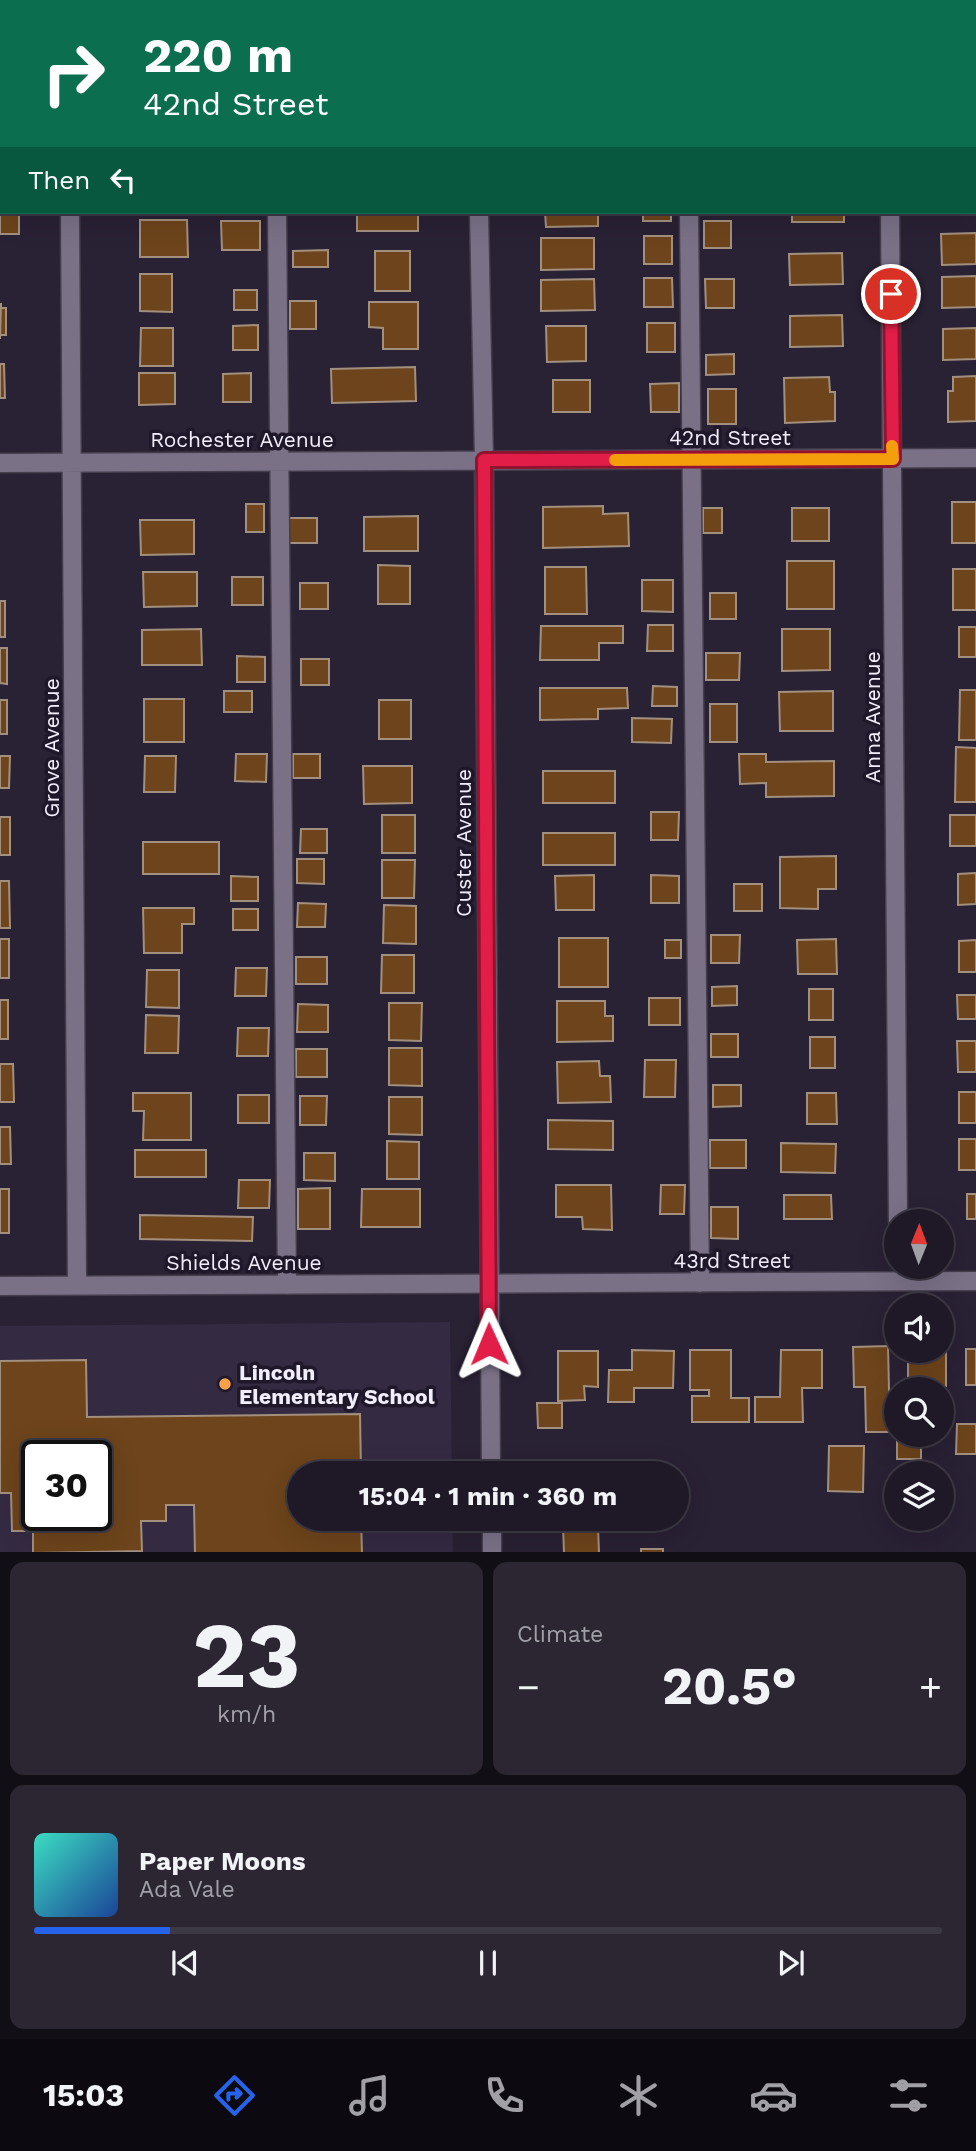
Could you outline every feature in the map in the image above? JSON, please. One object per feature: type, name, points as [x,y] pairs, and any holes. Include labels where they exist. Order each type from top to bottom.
[{"type":"street","name":"Grove Avenue","points":[[70,214],[77,1284]]},
{"type":"street","points":[[277,214],[287,1284]]},
{"type":"street","name":"Custer Avenue","points":[[479,214],[484,460],[491,1461]]},
{"type":"street","points":[[688,214],[700,1283]]},
{"type":"street","name":"Anna Avenue","points":[[890,214],[898,1209]]},
{"type":"street","name":"42nd Street","points":[[484,460],[976,458]]},
{"type":"street","name":"Rochester Avenue","points":[[0,463],[484,460]]},
{"type":"street","name":"43rd Street","points":[[489,1284],[700,1283],[884,1275]]},
{"type":"street","name":"43rd Street","points":[[954,1279],[976,1281]]},
{"type":"street","name":"Shields Avenue","points":[[0,1286],[489,1284]]},
{"type":"street","points":[[492,1531],[492,1552]]},
{"type":"shaded area","name":"Lincoln Elementary School","points":[[450,1322],[452,1461],[287,1461],[287,1531],[452,1531],[453,1552],[0,1552],[0,1326]]},
{"type":"building","points":[[0,214],[19,214],[19,234],[0,234]]},
{"type":"building","points":[[357,214],[418,214],[418,231],[357,231]]},
{"type":"building","points":[[545,214],[598,214],[598,226],[546,227]]},
{"type":"building","points":[[643,214],[671,214],[671,221],[643,221]]},
{"type":"building","points":[[792,214],[844,214],[844,222],[792,222]]},
{"type":"building","points":[[140,220],[187,220],[188,257],[140,257]]},
{"type":"building","points":[[221,221],[260,221],[260,250],[222,250]]},
{"type":"building","points":[[704,221],[731,221],[731,248],[704,248]]},
{"type":"building","points":[[976,233],[976,264],[942,265],[941,234]]},
{"type":"building","points":[[644,236],[672,236],[672,264],[644,264]]},
{"type":"building","points":[[541,238],[594,238],[594,269],[541,270]]},
{"type":"building","points":[[328,250],[328,267],[293,267],[293,251]]},
{"type":"building","points":[[375,251],[410,251],[410,291],[375,291]]},
{"type":"building","points":[[842,253],[843,284],[790,285],[789,254]]},
{"type":"building","points":[[140,274],[172,274],[172,312],[140,311]]},
{"type":"building","points":[[976,276],[976,307],[942,308],[942,277]]},
{"type":"building","points":[[644,278],[672,278],[673,307],[644,307]]},
{"type":"building","points":[[594,279],[595,310],[541,311],[541,280]]},
{"type":"building","points":[[705,279],[734,279],[734,308],[706,308]]},
{"type":"building","points":[[234,290],[257,290],[257,310],[234,310]]},
{"type":"building","points":[[290,301],[316,301],[316,329],[290,329]]},
{"type":"building","points":[[369,302],[418,302],[418,349],[383,349],[383,328],[369,327]]},
{"type":"building","points":[[1,303],[1,308],[6,308],[6,335],[0,335]]},
{"type":"building","points":[[842,315],[843,346],[790,347],[790,316]]},
{"type":"building","points":[[647,323],[675,323],[675,352],[647,352]]},
{"type":"building","points":[[258,325],[258,350],[233,350],[233,326]]},
{"type":"building","points":[[546,326],[586,326],[586,361],[547,362]]},
{"type":"building","points":[[141,328],[173,328],[173,366],[140,366]]},
{"type":"building","points":[[976,328],[976,359],[943,360],[943,329]]},
{"type":"building","points":[[734,354],[734,374],[706,375],[706,355]]},
{"type":"building","points":[[0,364],[4,364],[5,398],[0,398]]},
{"type":"building","points":[[415,367],[416,401],[332,403],[331,369]]},
{"type":"building","points":[[139,373],[175,373],[175,404],[139,405]]},
{"type":"building","points":[[251,373],[251,402],[223,402],[223,374]]},
{"type":"building","points":[[976,376],[976,421],[948,422],[948,391],[953,391],[953,377]]},
{"type":"building","points":[[829,377],[830,392],[835,392],[835,421],[785,423],[784,378]]},
{"type":"building","points":[[553,380],[590,380],[590,412],[553,412]]},
{"type":"building","points":[[679,383],[679,412],[651,412],[650,384]]},
{"type":"building","points":[[708,389],[736,389],[736,424],[708,424]]},
{"type":"building","points":[[952,502],[976,502],[976,543],[952,543]]},
{"type":"building","points":[[246,504],[264,504],[264,532],[246,532]]},
{"type":"building","points":[[603,506],[603,514],[628,513],[629,546],[543,548],[543,507]]},
{"type":"building","points":[[703,508],[722,508],[722,533],[703,533]]},
{"type":"building","points":[[792,508],[829,508],[829,541],[792,541]]},
{"type":"building","points":[[418,516],[418,551],[364,551],[364,517]]},
{"type":"building","points":[[289,518],[317,518],[317,543],[289,543]]},
{"type":"building","points":[[140,520],[194,520],[194,554],[141,555]]},
{"type":"building","points":[[787,561],[834,561],[834,609],[787,609]]},
{"type":"building","points":[[378,565],[410,566],[410,604],[378,604]]},
{"type":"building","points":[[545,567],[586,567],[587,614],[545,614]]},
{"type":"building","points":[[953,569],[976,569],[976,610],[953,610]]},
{"type":"building","points":[[143,572],[197,572],[197,606],[144,607]]},
{"type":"building","points":[[232,577],[263,577],[263,605],[232,605]]},
{"type":"building","points":[[642,580],[673,580],[673,612],[642,611]]},
{"type":"building","points":[[300,583],[328,583],[328,609],[300,609]]},
{"type":"building","points":[[710,593],[736,593],[736,619],[710,619]]},
{"type":"building","points":[[0,601],[5,601],[5,637],[0,637]]},
{"type":"building","points":[[648,625],[673,625],[673,651],[647,651]]},
{"type":"building","points":[[541,626],[623,626],[623,643],[599,643],[599,660],[540,660]]},
{"type":"building","points":[[959,627],[976,627],[976,657],[959,657]]},
{"type":"building","points":[[201,629],[202,665],[142,665],[142,630]]},
{"type":"building","points":[[782,629],[830,629],[830,670],[782,671]]},
{"type":"building","points":[[0,648],[7,648],[7,684],[0,683]]},
{"type":"building","points":[[706,653],[740,653],[739,680],[706,680]]},
{"type":"building","points":[[237,656],[265,657],[265,682],[237,682]]},
{"type":"building","points":[[301,659],[329,659],[329,685],[301,685]]},
{"type":"building","points":[[653,686],[677,687],[677,706],[652,706]]},
{"type":"building","points":[[540,688],[627,688],[628,708],[598,709],[598,719],[540,720]]},
{"type":"building","points":[[960,690],[976,690],[976,740],[959,740]]},
{"type":"building","points":[[224,691],[252,691],[252,712],[224,712]]},
{"type":"building","points":[[833,691],[833,731],[780,731],[779,692]]},
{"type":"building","points":[[144,699],[184,699],[184,742],[144,742]]},
{"type":"building","points":[[0,700],[7,700],[7,734],[0,734]]},
{"type":"building","points":[[379,700],[411,700],[411,739],[379,739]]},
{"type":"building","points":[[710,704],[737,704],[737,742],[710,742]]},
{"type":"building","points":[[632,718],[672,719],[671,743],[632,742]]},
{"type":"building","points":[[956,747],[976,748],[976,802],[955,802]]},
{"type":"building","points":[[236,754],[267,754],[266,782],[235,781]]},
{"type":"building","points":[[293,754],[320,754],[320,778],[293,778]]},
{"type":"building","points":[[739,754],[766,754],[766,762],[834,761],[834,796],[766,797],[766,783],[740,784]]},
{"type":"building","points":[[0,756],[10,756],[9,788],[0,788]]},
{"type":"building","points":[[145,756],[176,756],[175,792],[144,792]]},
{"type":"building","points":[[363,766],[412,766],[412,803],[364,804]]},
{"type":"building","points":[[543,771],[615,771],[615,803],[543,803]]},
{"type":"building","points":[[651,812],[679,812],[678,840],[651,840]]},
{"type":"building","points":[[382,815],[415,815],[415,853],[382,853]]},
{"type":"building","points":[[950,815],[976,815],[976,846],[950,846]]},
{"type":"building","points":[[0,817],[10,817],[10,855],[0,855]]},
{"type":"building","points":[[301,829],[327,829],[327,853],[300,853]]},
{"type":"building","points":[[543,833],[615,833],[615,865],[543,865]]},
{"type":"building","points":[[143,842],[219,842],[219,874],[143,874]]},
{"type":"building","points":[[836,856],[836,889],[818,889],[818,909],[780,908],[780,857]]},
{"type":"building","points":[[297,859],[324,859],[324,884],[297,883]]},
{"type":"building","points":[[382,860],[415,860],[414,898],[382,898]]},
{"type":"building","points":[[976,873],[976,904],[958,905],[958,874]]},
{"type":"building","points":[[594,875],[594,910],[556,910],[555,876]]},
{"type":"building","points":[[651,875],[679,876],[679,903],[651,903]]},
{"type":"building","points":[[231,876],[258,877],[258,901],[231,901]]},
{"type":"building","points":[[0,881],[9,881],[10,928],[0,928]]},
{"type":"building","points":[[734,884],[762,884],[762,911],[734,911]]},
{"type":"building","points":[[298,903],[326,904],[325,927],[297,927]]},
{"type":"building","points":[[384,905],[416,906],[416,944],[383,943]]},
{"type":"building","points":[[143,908],[194,908],[194,924],[182,924],[182,953],[144,953]]},
{"type":"building","points":[[233,909],[258,909],[258,930],[233,930]]},
{"type":"building","points":[[711,935],[740,935],[739,963],[711,963]]},
{"type":"building","points":[[559,938],[608,938],[608,987],[559,987]]},
{"type":"building","points":[[0,939],[9,939],[9,978],[0,978]]},
{"type":"building","points":[[836,939],[837,974],[798,974],[797,940]]},
{"type":"building","points":[[665,940],[681,940],[681,958],[665,958]]},
{"type":"building","points":[[976,940],[976,972],[959,972],[959,941]]},
{"type":"building","points":[[382,955],[414,955],[414,993],[381,993]]},
{"type":"building","points":[[296,957],[327,957],[327,984],[296,984]]},
{"type":"building","points":[[236,968],[267,968],[266,996],[235,996]]},
{"type":"building","points":[[147,970],[179,970],[179,1008],[146,1007]]},
{"type":"building","points":[[737,986],[737,1005],[712,1006],[712,987]]},
{"type":"building","points":[[809,989],[833,989],[833,1020],[809,1020]]},
{"type":"building","points":[[957,995],[976,995],[976,1019],[958,1019]]},
{"type":"building","points":[[649,998],[680,998],[680,1025],[649,1025]]},
{"type":"building","points":[[0,1000],[8,1000],[8,1039],[0,1039]]},
{"type":"building","points":[[557,1001],[605,1001],[605,1016],[613,1016],[613,1041],[557,1042]]},
{"type":"building","points":[[389,1003],[422,1003],[421,1041],[389,1040]]},
{"type":"building","points":[[298,1004],[328,1005],[328,1032],[297,1032]]},
{"type":"building","points":[[146,1015],[179,1016],[178,1053],[145,1053]]},
{"type":"building","points":[[238,1028],[269,1028],[268,1056],[237,1056]]},
{"type":"building","points":[[711,1034],[738,1034],[738,1057],[711,1057]]},
{"type":"building","points":[[810,1037],[835,1037],[835,1068],[810,1068]]},
{"type":"building","points":[[957,1041],[976,1041],[976,1072],[958,1072]]},
{"type":"building","points":[[389,1048],[422,1048],[422,1086],[389,1085]]},
{"type":"building","points":[[296,1049],[327,1049],[327,1077],[296,1077]]},
{"type":"building","points":[[645,1060],[676,1060],[675,1097],[644,1097]]},
{"type":"building","points":[[599,1061],[600,1076],[610,1076],[611,1102],[558,1103],[557,1062]]},
{"type":"building","points":[[0,1064],[13,1064],[14,1102],[0,1102]]},
{"type":"building","points":[[713,1085],[741,1085],[741,1106],[713,1107]]},
{"type":"building","points":[[959,1092],[976,1092],[976,1123],[959,1123]]},
{"type":"building","points":[[133,1093],[191,1093],[191,1140],[143,1140],[144,1111],[133,1111]]},
{"type":"building","points":[[807,1093],[836,1093],[837,1124],[807,1124]]},
{"type":"building","points":[[238,1095],[269,1095],[269,1123],[238,1123]]},
{"type":"building","points":[[300,1096],[327,1096],[326,1125],[300,1125]]},
{"type":"building","points":[[389,1097],[422,1097],[422,1135],[389,1134]]},
{"type":"building","points":[[548,1120],[613,1121],[613,1150],[548,1149]]},
{"type":"building","points":[[0,1127],[10,1127],[11,1164],[0,1164]]},
{"type":"building","points":[[959,1139],[976,1139],[976,1170],[959,1170]]},
{"type":"building","points":[[710,1140],[746,1140],[746,1168],[710,1168]]},
{"type":"building","points":[[387,1141],[419,1142],[419,1179],[387,1179]]},
{"type":"building","points":[[781,1143],[836,1144],[835,1173],[781,1172]]},
{"type":"building","points":[[135,1150],[206,1150],[206,1177],[135,1177]]},
{"type":"building","points":[[304,1153],[335,1153],[335,1181],[304,1180]]},
{"type":"building","points":[[239,1180],[270,1180],[269,1208],[238,1208]]},
{"type":"building","points":[[556,1185],[611,1185],[612,1230],[583,1229],[582,1217],[556,1217]]},
{"type":"building","points":[[661,1185],[685,1185],[684,1214],[660,1214]]},
{"type":"building","points":[[330,1188],[330,1229],[298,1229],[298,1189]]},
{"type":"building","points":[[0,1189],[9,1189],[9,1233],[0,1233]]},
{"type":"building","points":[[362,1189],[420,1189],[420,1227],[361,1227]]},
{"type":"building","points":[[967,1194],[976,1194],[976,1219],[967,1219]]},
{"type":"building","points":[[784,1195],[831,1195],[832,1219],[784,1219]]},
{"type":"building","points":[[711,1207],[738,1207],[738,1239],[711,1238]]},
{"type":"building","points":[[140,1215],[253,1217],[252,1241],[140,1239]]},
{"type":"building","points":[[884,1346],[884,1363],[888,1363],[889,1377],[884,1377],[884,1432],[866,1432],[865,1387],[854,1387],[853,1347]]},
{"type":"building","points":[[966,1349],[976,1349],[976,1385],[966,1385]]},
{"type":"building","points":[[632,1350],[674,1351],[673,1388],[634,1388],[634,1402],[608,1402],[609,1370],[632,1370]]},
{"type":"building","points":[[690,1350],[731,1350],[731,1398],[749,1398],[749,1422],[692,1422],[692,1396],[709,1396],[709,1390],[690,1390]]},
{"type":"building","points":[[781,1350],[822,1350],[822,1388],[802,1388],[803,1422],[755,1422],[755,1397],[780,1397]]},
{"type":"building","points":[[558,1351],[598,1351],[598,1387],[584,1386],[585,1400],[558,1401]]},
{"type":"building","points":[[86,1360],[87,1417],[360,1414],[361,1461],[287,1461],[287,1531],[361,1531],[362,1552],[195,1552],[194,1505],[166,1505],[166,1521],[141,1521],[142,1551],[33,1552],[33,1531],[112,1531],[112,1440],[21,1440],[21,1531],[12,1531],[11,1493],[0,1493],[0,1361]]},
{"type":"building","points":[[908,1363],[946,1363],[946,1377],[908,1377]]},
{"type":"building","points":[[537,1403],[562,1403],[562,1428],[538,1428]]},
{"type":"building","points":[[957,1424],[976,1424],[976,1454],[956,1454]]},
{"type":"building","points":[[829,1446],[864,1446],[863,1492],[828,1491]]},
{"type":"building","points":[[897,1447],[921,1447],[921,1459],[897,1459]]},
{"type":"building","points":[[563,1531],[598,1531],[599,1552],[564,1552]]},
{"type":"building","points":[[641,1549],[663,1549],[663,1552],[641,1552]]},
{"type":"slow traffic","points":[[615,460],[893,459],[892,446]]},
{"type":"place","name":"Lincoln Elementary School","points":[[225,1384]]},
{"type":"route","points":[[489,1344],[484,460],[893,459],[891,294]]}]
